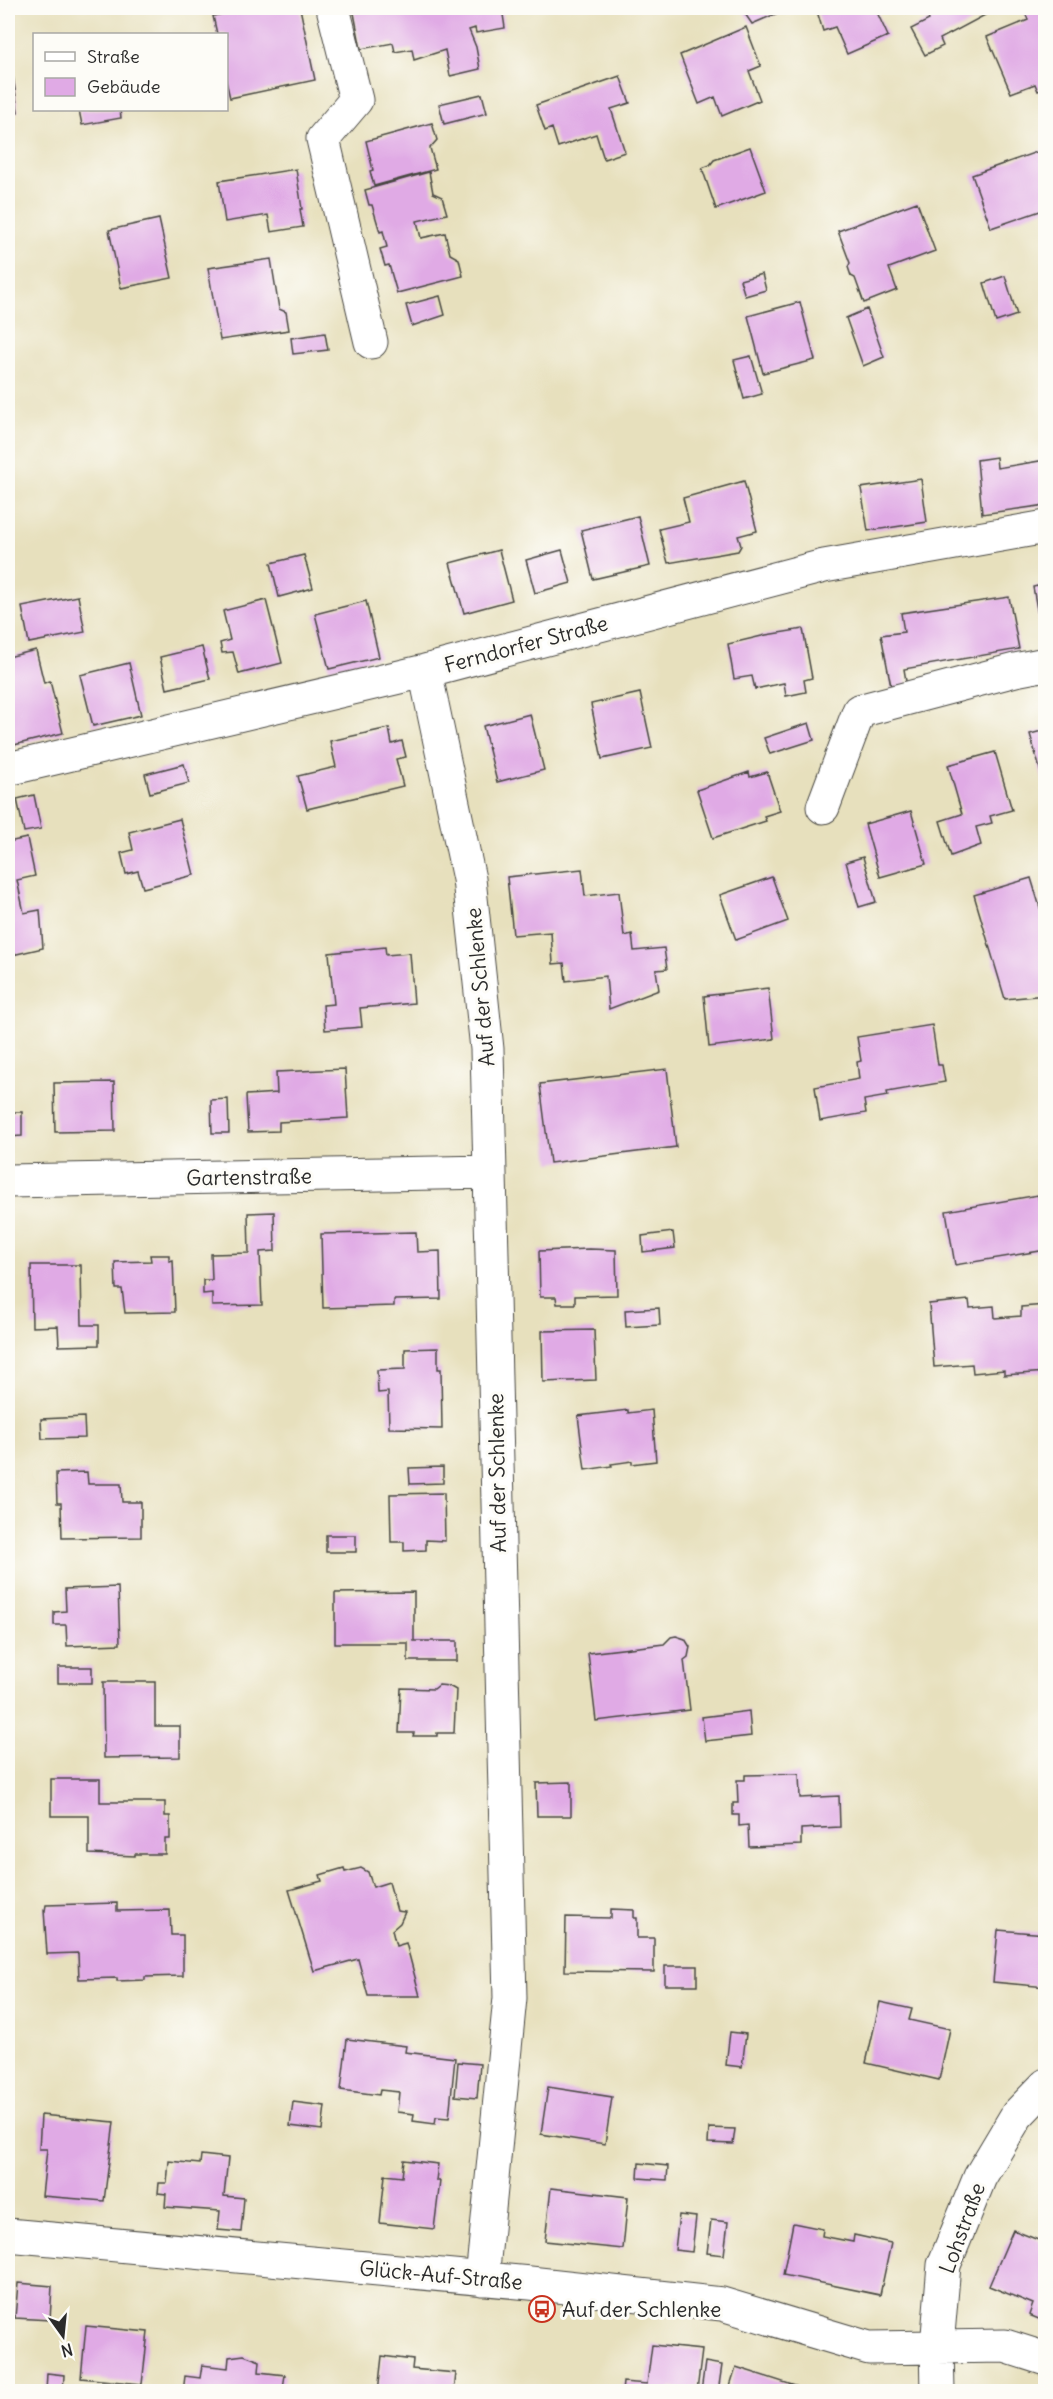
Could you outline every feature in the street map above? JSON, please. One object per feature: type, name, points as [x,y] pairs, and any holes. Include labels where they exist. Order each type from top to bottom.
[{"type":"street","points":[[333,8],[356,100],[323,139],[371,342]]},
{"type":"street","name":"Ferndorfer Straße","points":[[8,769],[425,670],[824,566],[1046,527]]},
{"type":"street","points":[[823,807],[859,711],[1046,664]]},
{"type":"street","name":"Auf der Schlenke","points":[[425,670],[469,879],[487,1049],[510,1998],[482,2279]]},
{"type":"street","name":"Gartenstraße","points":[[8,1181],[490,1172]]},
{"type":"street","name":"Lohstraße","points":[[938,2391],[937,2346],[944,2265],[980,2177],[1017,2115],[1046,2085]]},
{"type":"street","name":"Glück-Auf-Straße","points":[[8,2235],[722,2304],[869,2348],[1005,2346],[1046,2359]]},
{"type":"building","points":[[253,8],[300,8],[315,80],[230,98],[228,33],[217,33],[213,16]]},
{"type":"building","points":[[353,8],[502,8],[505,28],[476,33],[475,28],[469,30],[476,47],[480,69],[450,76],[445,50],[414,60],[412,49],[395,52],[393,43],[361,49]]},
{"type":"building","points":[[741,8],[778,8],[780,12],[752,24]]},
{"type":"building","points":[[816,8],[875,8],[888,36],[847,54],[835,27],[823,31]]},
{"type":"building","points":[[923,8],[983,8],[987,14],[940,39],[943,46],[925,55],[911,29],[929,20]]},
{"type":"building","points":[[1023,8],[1046,8],[1046,88],[1038,91],[1035,84],[1011,93],[987,37],[1028,20]]},
{"type":"building","points":[[746,27],[761,66],[749,71],[760,100],[722,116],[715,97],[699,104],[680,55]]},
{"type":"building","points":[[8,53],[10,53],[18,112],[8,114]]},
{"type":"building","points":[[620,76],[630,103],[611,109],[625,152],[604,159],[596,134],[558,147],[552,128],[545,131],[536,105]]},
{"type":"building","points":[[482,94],[487,113],[444,124],[439,104]]},
{"type":"building","points":[[79,111],[120,111],[121,118],[82,125]]},
{"type":"building","points":[[432,123],[437,140],[430,148],[436,169],[374,186],[370,171],[373,170],[366,141]]},
{"type":"building","points":[[750,147],[766,191],[716,209],[702,168],[710,165],[714,160]]},
{"type":"building","points":[[1045,149],[1046,209],[991,228],[972,175]]},
{"type":"building","points":[[296,169],[303,227],[271,232],[268,215],[225,222],[219,181]]},
{"type":"building","points":[[429,172],[433,193],[442,197],[447,214],[417,221],[421,238],[445,233],[450,254],[459,259],[463,276],[397,293],[389,265],[385,266],[380,249],[387,247],[383,231],[380,232],[365,190]]},
{"type":"building","points":[[917,202],[935,251],[889,268],[897,290],[864,303],[855,278],[851,276],[848,267],[850,263],[838,231]]},
{"type":"building","points":[[159,219],[172,278],[121,288],[109,230]]},
{"type":"building","points":[[271,259],[279,309],[286,312],[289,330],[220,340],[208,268]]},
{"type":"building","points":[[762,274],[766,290],[745,296],[740,280]]},
{"type":"building","points":[[1005,276],[1017,315],[996,322],[984,283]]},
{"type":"building","points":[[440,296],[445,315],[412,326],[406,305]]},
{"type":"building","points":[[800,302],[815,360],[763,373],[748,316]]},
{"type":"building","points":[[867,309],[884,357],[863,366],[846,318]]},
{"type":"building","points":[[325,333],[328,350],[293,354],[291,338]]},
{"type":"building","points":[[751,356],[762,394],[744,399],[734,360]]},
{"type":"building","points":[[996,457],[997,468],[1046,460],[1046,505],[982,514],[977,460]]},
{"type":"building","points":[[921,479],[927,522],[868,531],[861,488]]},
{"type":"building","points":[[744,481],[757,531],[738,536],[741,546],[738,551],[668,563],[659,529],[689,522],[683,498]]},
{"type":"building","points":[[638,516],[650,566],[593,579],[581,530]]},
{"type":"building","points":[[499,550],[512,600],[464,613],[450,563]]},
{"type":"building","points":[[562,550],[571,583],[535,593],[526,560]]},
{"type":"building","points":[[304,555],[313,588],[279,597],[271,563]]},
{"type":"building","points":[[1046,584],[1046,648],[1044,648],[1033,587]]},
{"type":"building","points":[[78,596],[85,632],[29,643],[22,607]]},
{"type":"building","points":[[1009,597],[1019,649],[904,669],[907,687],[892,691],[881,635],[904,632],[901,613]]},
{"type":"building","points":[[266,600],[282,663],[239,674],[233,652],[222,653],[220,643],[230,640],[223,611]]},
{"type":"building","points":[[366,601],[379,657],[329,669],[315,614]]},
{"type":"building","points":[[803,629],[812,678],[804,680],[806,692],[786,696],[784,683],[755,689],[752,676],[734,679],[728,644]]},
{"type":"building","points":[[202,647],[210,679],[167,689],[160,657]]},
{"type":"building","points":[[36,650],[44,683],[50,681],[63,733],[14,745],[10,726],[8,727],[8,657]]},
{"type":"building","points":[[129,663],[141,715],[93,726],[80,675]]},
{"type":"building","points":[[640,693],[652,748],[602,759],[591,704]]},
{"type":"building","points":[[530,714],[544,770],[497,782],[483,726]]},
{"type":"building","points":[[809,723],[814,740],[770,754],[764,738]]},
{"type":"building","points":[[389,728],[392,744],[402,741],[406,757],[396,759],[403,786],[307,809],[298,776],[336,767],[330,741]]},
{"type":"building","points":[[1046,730],[1046,787],[1045,787],[1030,734]]},
{"type":"building","points":[[995,752],[1012,810],[990,816],[992,823],[976,827],[981,845],[951,856],[940,821],[962,814],[948,765]]},
{"type":"building","points":[[184,764],[189,783],[150,793],[145,774]]},
{"type":"building","points":[[749,772],[750,777],[767,772],[780,811],[764,816],[766,821],[713,838],[697,790]]},
{"type":"building","points":[[34,795],[41,829],[24,832],[17,799]]},
{"type":"building","points":[[911,811],[926,864],[880,877],[865,824]]},
{"type":"building","points":[[180,819],[194,875],[143,888],[138,871],[126,874],[121,853],[133,850],[129,832]]},
{"type":"building","points":[[27,838],[35,876],[17,880],[24,913],[40,910],[43,948],[8,956],[8,842]]},
{"type":"building","points":[[863,857],[876,902],[859,907],[846,862]]},
{"type":"building","points":[[582,869],[585,896],[619,892],[624,936],[632,934],[634,951],[664,948],[667,969],[656,970],[659,990],[609,1009],[606,976],[566,981],[564,963],[553,964],[551,932],[513,935],[507,877]]},
{"type":"building","points":[[772,877],[788,921],[736,940],[720,895]]},
{"type":"building","points":[[1031,878],[1046,927],[1046,995],[1005,999],[974,895]]},
{"type":"building","points":[[385,947],[386,955],[410,953],[414,1003],[360,1008],[362,1027],[325,1030],[323,1005],[334,1004],[329,953]]},
{"type":"building","points":[[768,988],[774,1039],[709,1047],[704,996]]},
{"type":"building","points":[[932,1025],[938,1065],[942,1065],[945,1082],[887,1092],[888,1096],[864,1100],[866,1113],[820,1121],[815,1087],[859,1079],[857,1062],[861,1061],[857,1037]]},
{"type":"building","points":[[345,1069],[348,1118],[279,1122],[279,1131],[248,1132],[246,1095],[277,1093],[276,1072]]},
{"type":"building","points":[[667,1069],[676,1147],[550,1163],[540,1084]]},
{"type":"building","points":[[1042,1074],[1046,1074],[1046,1143],[1041,1143]]},
{"type":"building","points":[[114,1082],[115,1131],[55,1132],[54,1083]]},
{"type":"building","points":[[228,1099],[229,1133],[212,1133],[211,1100]]},
{"type":"building","points":[[8,1112],[22,1112],[22,1136],[8,1137]]},
{"type":"building","points":[[1038,1195],[1040,1209],[1046,1208],[1046,1250],[955,1265],[946,1211]]},
{"type":"building","points":[[274,1212],[275,1251],[260,1252],[262,1305],[212,1306],[212,1293],[203,1294],[203,1280],[212,1280],[211,1254],[249,1253],[248,1213]]},
{"type":"building","points":[[416,1232],[417,1252],[440,1251],[441,1299],[394,1300],[394,1306],[323,1308],[321,1234]]},
{"type":"building","points":[[673,1232],[675,1248],[643,1252],[642,1236]]},
{"type":"building","points":[[616,1250],[617,1295],[575,1296],[575,1304],[557,1304],[556,1297],[540,1297],[539,1251]]},
{"type":"building","points":[[150,1255],[169,1255],[169,1261],[173,1260],[175,1312],[125,1313],[122,1289],[116,1289],[115,1262],[151,1261]]},
{"type":"building","points":[[31,1265],[81,1265],[82,1325],[99,1325],[99,1345],[59,1346],[58,1326],[32,1327]]},
{"type":"building","points":[[969,1300],[970,1308],[994,1306],[995,1318],[1021,1316],[1021,1307],[1046,1305],[1046,1372],[1004,1375],[1004,1370],[973,1373],[972,1364],[934,1367],[929,1304]]},
{"type":"building","points":[[659,1308],[660,1325],[626,1327],[625,1310]]},
{"type":"building","points":[[594,1330],[596,1380],[543,1382],[542,1331]]},
{"type":"building","points":[[438,1348],[438,1369],[441,1369],[442,1429],[389,1428],[388,1392],[378,1393],[377,1370],[405,1369],[405,1349]]},
{"type":"building","points":[[628,1410],[628,1413],[652,1410],[656,1461],[632,1464],[632,1461],[585,1470],[578,1416]]},
{"type":"building","points":[[84,1417],[85,1438],[42,1439],[41,1419]]},
{"type":"building","points":[[443,1467],[443,1483],[410,1484],[409,1468]]},
{"type":"building","points":[[87,1472],[88,1484],[121,1484],[122,1502],[141,1502],[141,1537],[62,1538],[61,1503],[57,1503],[56,1473]]},
{"type":"building","points":[[444,1493],[445,1541],[426,1540],[426,1550],[404,1551],[404,1542],[391,1542],[390,1494]]},
{"type":"building","points":[[326,1535],[356,1535],[356,1552],[326,1552]]},
{"type":"building","points":[[118,1587],[120,1644],[67,1646],[66,1625],[54,1625],[54,1612],[66,1611],[65,1589]]},
{"type":"building","points":[[414,1592],[414,1641],[457,1641],[457,1661],[408,1661],[408,1643],[335,1643],[335,1593]]},
{"type":"building","points":[[671,1637],[685,1639],[690,1647],[688,1657],[684,1660],[690,1710],[596,1721],[588,1653],[664,1644]]},
{"type":"building","points":[[58,1667],[92,1667],[92,1683],[58,1683]]},
{"type":"building","points":[[103,1682],[155,1682],[155,1726],[180,1726],[180,1757],[104,1758]]},
{"type":"building","points":[[439,1685],[449,1686],[456,1690],[454,1733],[413,1736],[414,1733],[399,1733],[401,1688],[434,1689]]},
{"type":"building","points":[[749,1711],[751,1736],[705,1741],[702,1717]]},
{"type":"building","points":[[799,1774],[800,1798],[839,1796],[840,1827],[801,1829],[801,1845],[749,1847],[748,1825],[739,1826],[739,1815],[733,1815],[733,1803],[738,1803],[737,1780],[745,1780],[745,1775]]},
{"type":"building","points":[[51,1779],[100,1779],[100,1802],[165,1802],[165,1816],[170,1816],[170,1839],[165,1839],[165,1854],[135,1854],[135,1856],[89,1854],[89,1816],[51,1816]]},
{"type":"building","points":[[571,1782],[571,1816],[537,1816],[536,1783]]},
{"type":"building","points":[[344,1868],[345,1872],[361,1868],[368,1872],[373,1887],[389,1882],[397,1911],[405,1912],[400,1923],[392,1930],[396,1946],[406,1943],[420,1996],[368,1996],[358,1959],[314,1971],[289,1890],[322,1881],[320,1875]]},
{"type":"building","points":[[117,1903],[117,1911],[170,1910],[171,1935],[183,1935],[183,1976],[145,1977],[145,1980],[117,1981],[117,1978],[79,1979],[78,1953],[47,1954],[44,1910],[46,1905]]},
{"type":"building","points":[[611,1909],[634,1910],[634,1918],[637,1918],[637,1938],[654,1938],[654,1972],[565,1971],[566,1917],[611,1918]]},
{"type":"building","points":[[998,1930],[1046,1934],[1046,1987],[993,1982]]},
{"type":"building","points":[[665,1966],[697,1966],[697,1985],[665,1985]]},
{"type":"building","points":[[880,2002],[912,2009],[909,2020],[950,2029],[939,2080],[866,2063]]},
{"type":"building","points":[[730,2032],[746,2034],[742,2067],[726,2065]]},
{"type":"building","points":[[347,2039],[406,2046],[405,2052],[455,2058],[449,2118],[436,2117],[435,2124],[413,2121],[414,2114],[397,2112],[399,2092],[380,2090],[379,2095],[341,2090]]},
{"type":"building","points":[[458,2062],[480,2064],[477,2098],[455,2096]]},
{"type":"building","points":[[548,2087],[612,2097],[605,2144],[541,2134]]},
{"type":"building","points":[[293,2102],[325,2106],[322,2130],[290,2126]]},
{"type":"building","points":[[41,2115],[114,2122],[104,2201],[42,2196],[47,2149],[39,2149]]},
{"type":"building","points":[[709,2128],[735,2129],[733,2144],[708,2143]]},
{"type":"building","points":[[201,2155],[228,2158],[224,2196],[244,2198],[241,2232],[218,2230],[220,2211],[165,2207],[166,2194],[158,2193],[159,2183],[167,2183],[169,2161],[200,2164]]},
{"type":"building","points":[[404,2160],[438,2164],[436,2181],[440,2181],[434,2229],[380,2223],[385,2175],[402,2177]]},
{"type":"building","points":[[639,2163],[668,2166],[667,2180],[638,2178]]},
{"type":"building","points":[[551,2188],[628,2197],[623,2249],[545,2241]]},
{"type":"building","points":[[679,2215],[696,2217],[692,2252],[675,2250]]},
{"type":"building","points":[[711,2220],[728,2222],[724,2255],[707,2253]]},
{"type":"building","points":[[793,2223],[823,2229],[822,2236],[853,2242],[854,2235],[891,2243],[880,2295],[783,2275]]},
{"type":"building","points":[[1013,2230],[1046,2243],[1046,2322],[1029,2315],[1033,2304],[989,2286]]},
{"type":"building","points":[[18,2283],[52,2286],[50,2320],[15,2318]]},
{"type":"building","points":[[86,2326],[148,2332],[142,2384],[81,2378]]},
{"type":"building","points":[[652,2345],[702,2350],[697,2391],[670,2388],[670,2392],[622,2392],[623,2382],[647,2384]]},
{"type":"building","points":[[244,2355],[260,2361],[259,2372],[285,2375],[283,2388],[302,2392],[183,2392],[185,2376],[200,2378],[202,2365],[228,2368],[229,2357]]},
{"type":"building","points":[[382,2356],[413,2360],[412,2369],[456,2373],[454,2392],[378,2392]]},
{"type":"building","points":[[705,2362],[722,2365],[718,2392],[701,2392]]},
{"type":"building","points":[[736,2367],[811,2391],[811,2392],[728,2392]]},
{"type":"building","points":[[47,2373],[64,2375],[63,2392],[46,2392]]},
{"type":"place","name":"Auf der Schlenke","points":[[542,2309]]}]
